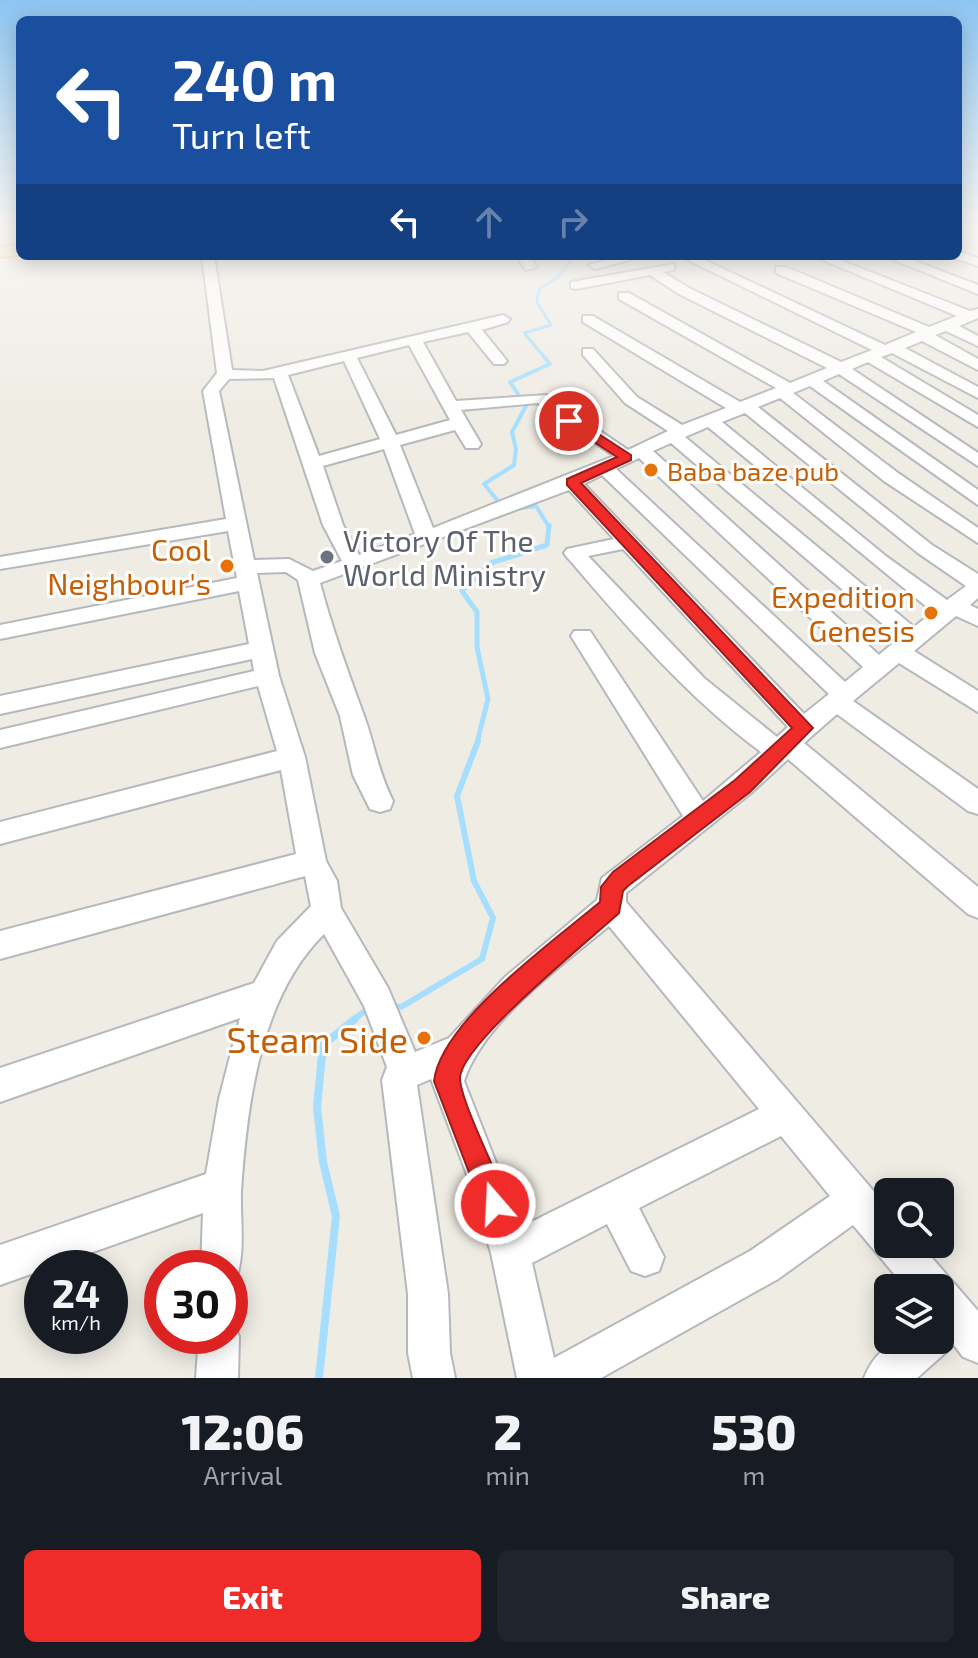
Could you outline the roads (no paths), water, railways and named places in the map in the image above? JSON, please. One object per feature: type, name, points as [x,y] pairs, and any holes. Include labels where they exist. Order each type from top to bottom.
[{"type":"street","points":[[213,291],[225,374],[211,391],[261,649],[304,805],[312,862],[322,881],[327,911],[377,999],[406,1072]]},
{"type":"street","points":[[685,291],[842,369],[978,461]]},
{"type":"street","points":[[760,291],[882,351],[978,393]]},
{"type":"street","points":[[830,291],[925,333],[978,365]]},
{"type":"street","points":[[913,291],[973,314]]},
{"type":"street","points":[[624,296],[786,391],[891,477],[978,537]]},
{"type":"street","points":[[308,579],[354,565],[572,482],[677,434],[973,314]]},
{"type":"street","points":[[225,374],[252,377],[279,372],[503,319]]},
{"type":"street","points":[[588,319],[667,369],[743,408],[925,549],[978,585],[840,698],[700,820],[612,887],[611,906],[874,1221]]},
{"type":"street","points":[[946,325],[978,342]]},
{"type":"street","points":[[473,328],[499,361]]},
{"type":"street","points":[[413,338],[472,444]]},
{"type":"street","points":[[882,351],[978,422]]},
{"type":"street","points":[[588,352],[631,400],[677,434],[896,652]]},
{"type":"street","points":[[348,354],[391,443],[426,536]]},
{"type":"street","points":[[279,372],[333,525],[354,565]]},
{"type":"street","points":[[813,381],[978,499]]},
{"type":"street","points":[[313,463],[391,443],[456,414],[541,398],[634,454],[896,652],[978,703]]},
{"type":"street","points":[[711,421],[860,545],[951,608],[978,619]]},
{"type":"street","points":[[604,467],[840,698],[978,803]]},
{"type":"street","points":[[572,482],[626,542],[790,741],[978,905]]},
{"type":"street","points":[[0,563],[238,523]]},
{"type":"street","points":[[626,542],[574,553],[659,650],[727,716],[790,741]]},
{"type":"street","points":[[0,632],[288,565],[304,572],[327,653],[352,716],[366,775],[380,801]]},
{"type":"street","points":[[582,636],[700,820]]},
{"type":"street","points":[[0,705],[261,649]]},
{"type":"street","points":[[0,739],[267,676]]},
{"type":"street","points":[[0,833],[292,757]]},
{"type":"street","points":[[0,945],[312,862]]},
{"type":"street","points":[[538,1378],[510,1253],[487,1180],[447,1081],[448,1067],[505,997],[611,906]]},
{"type":"street","points":[[221,1250],[223,1187],[239,1092],[266,994],[286,953],[327,911]]},
{"type":"street","points":[[0,1085],[266,994]]},
{"type":"street","points":[[434,1378],[429,1353],[428,1294],[399,1080],[406,1072],[458,1051]]},
{"type":"street","points":[[510,1253],[784,1115]]},
{"type":"street","points":[[0,1265],[223,1187]]},
{"type":"street","points":[[560,1378],[764,1265],[856,1200]]},
{"type":"street","points":[[616,1202],[645,1257]]},
{"type":"street","points":[[217,1378],[218,1354]]},
{"type":"street","points":[[885,1378],[910,1354]]},
{"type":"waterway","points":[[539,291],[537,302],[551,325],[524,333],[546,359]]},
{"type":"waterway","points":[[502,506],[484,484],[514,465],[516,449],[512,432],[526,406],[510,382],[550,364],[544,357]]},
{"type":"waterway","points":[[515,509],[536,506],[549,527]]},
{"type":"waterway","points":[[477,743],[488,699],[477,647],[477,612],[462,591],[491,563],[547,545],[549,527]]},
{"type":"waterway","points":[[390,1006],[401,1007],[482,959],[493,918],[474,881],[457,796],[478,741]]},
{"type":"waterway","points":[[352,1021],[370,1007]]},
{"type":"waterway","points":[[319,1378],[336,1216],[323,1162],[317,1107],[323,1045],[355,1019]]},
{"type":"place","name":"Baba baze pub","points":[[651,470]]},
{"type":"place","name":"Victory Of The World Ministry","points":[[327,557]]},
{"type":"place","name":"Cool Neighbour's","points":[[227,566]]},
{"type":"place","name":"Expedition Genesis","points":[[931,613]]},
{"type":"place","name":"Steam Side","points":[[424,1038]]}]
